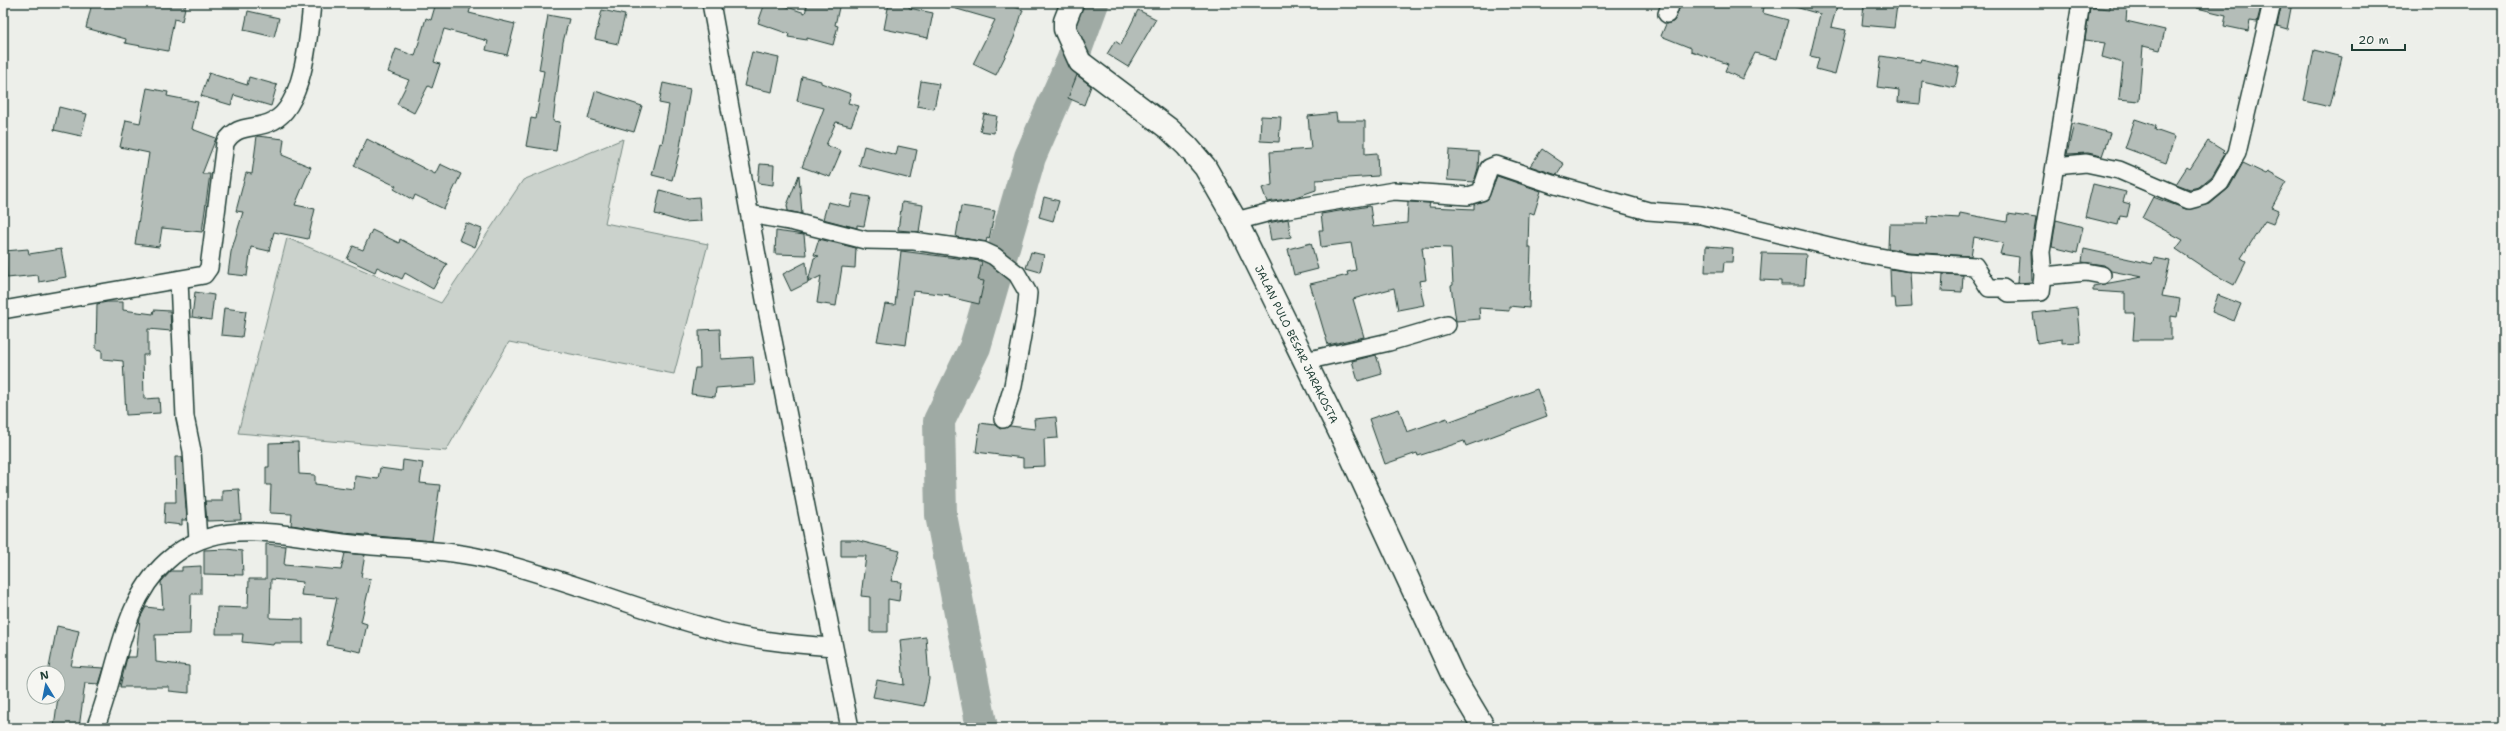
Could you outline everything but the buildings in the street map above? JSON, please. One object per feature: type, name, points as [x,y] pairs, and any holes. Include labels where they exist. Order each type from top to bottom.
[{"type":"street","points":[[3,310],[204,275],[209,268],[226,143],[231,134],[240,129],[272,122],[281,116],[289,105],[307,57],[312,3]]},
{"type":"street","points":[[711,3],[833,647],[850,728]]},
{"type":"street","name":"JALAN PULO BESAR JARAKOSTA","points":[[1072,3],[1065,24],[1080,62],[1169,129],[1188,146],[1205,167],[1236,220],[1306,360],[1453,676],[1484,728]]},
{"type":"street","points":[[1236,220],[1270,212],[1394,191],[1468,196],[1481,192],[1489,168],[1496,165],[1552,184],[1648,211],[1701,215],[1858,253],[1906,262],[1975,266],[1989,288],[2003,288],[2009,293],[2041,292],[2043,276],[2041,252],[2081,3]]},
{"type":"street","points":[[2056,166],[2092,163],[2142,179],[2189,200],[2204,196],[2220,183],[2237,153],[2272,3]]},
{"type":"street","points":[[750,214],[800,223],[865,240],[914,241],[983,251],[994,256],[1017,274],[1028,293],[1026,313],[1013,386],[1003,419]]},
{"type":"street","points":[[2043,276],[2086,272],[2102,275]]},
{"type":"street","points":[[179,280],[185,417],[192,451],[198,540]]},
{"type":"street","points":[[1306,360],[1389,342],[1447,325]]},
{"type":"street","points":[[95,728],[122,639],[139,599],[153,576],[168,560],[198,540],[215,534],[256,531],[356,545],[442,550],[488,560],[580,586],[708,628],[777,642],[833,647]]},
{"type":"shaded area","points":[[623,139],[605,223],[708,244],[674,374],[509,342],[446,451],[238,433],[287,238],[441,303],[523,180]]},
{"type":"waterway","points":[[982,728],[941,515],[939,421],[975,347],[1030,157],[1072,61],[1093,3]]}]
